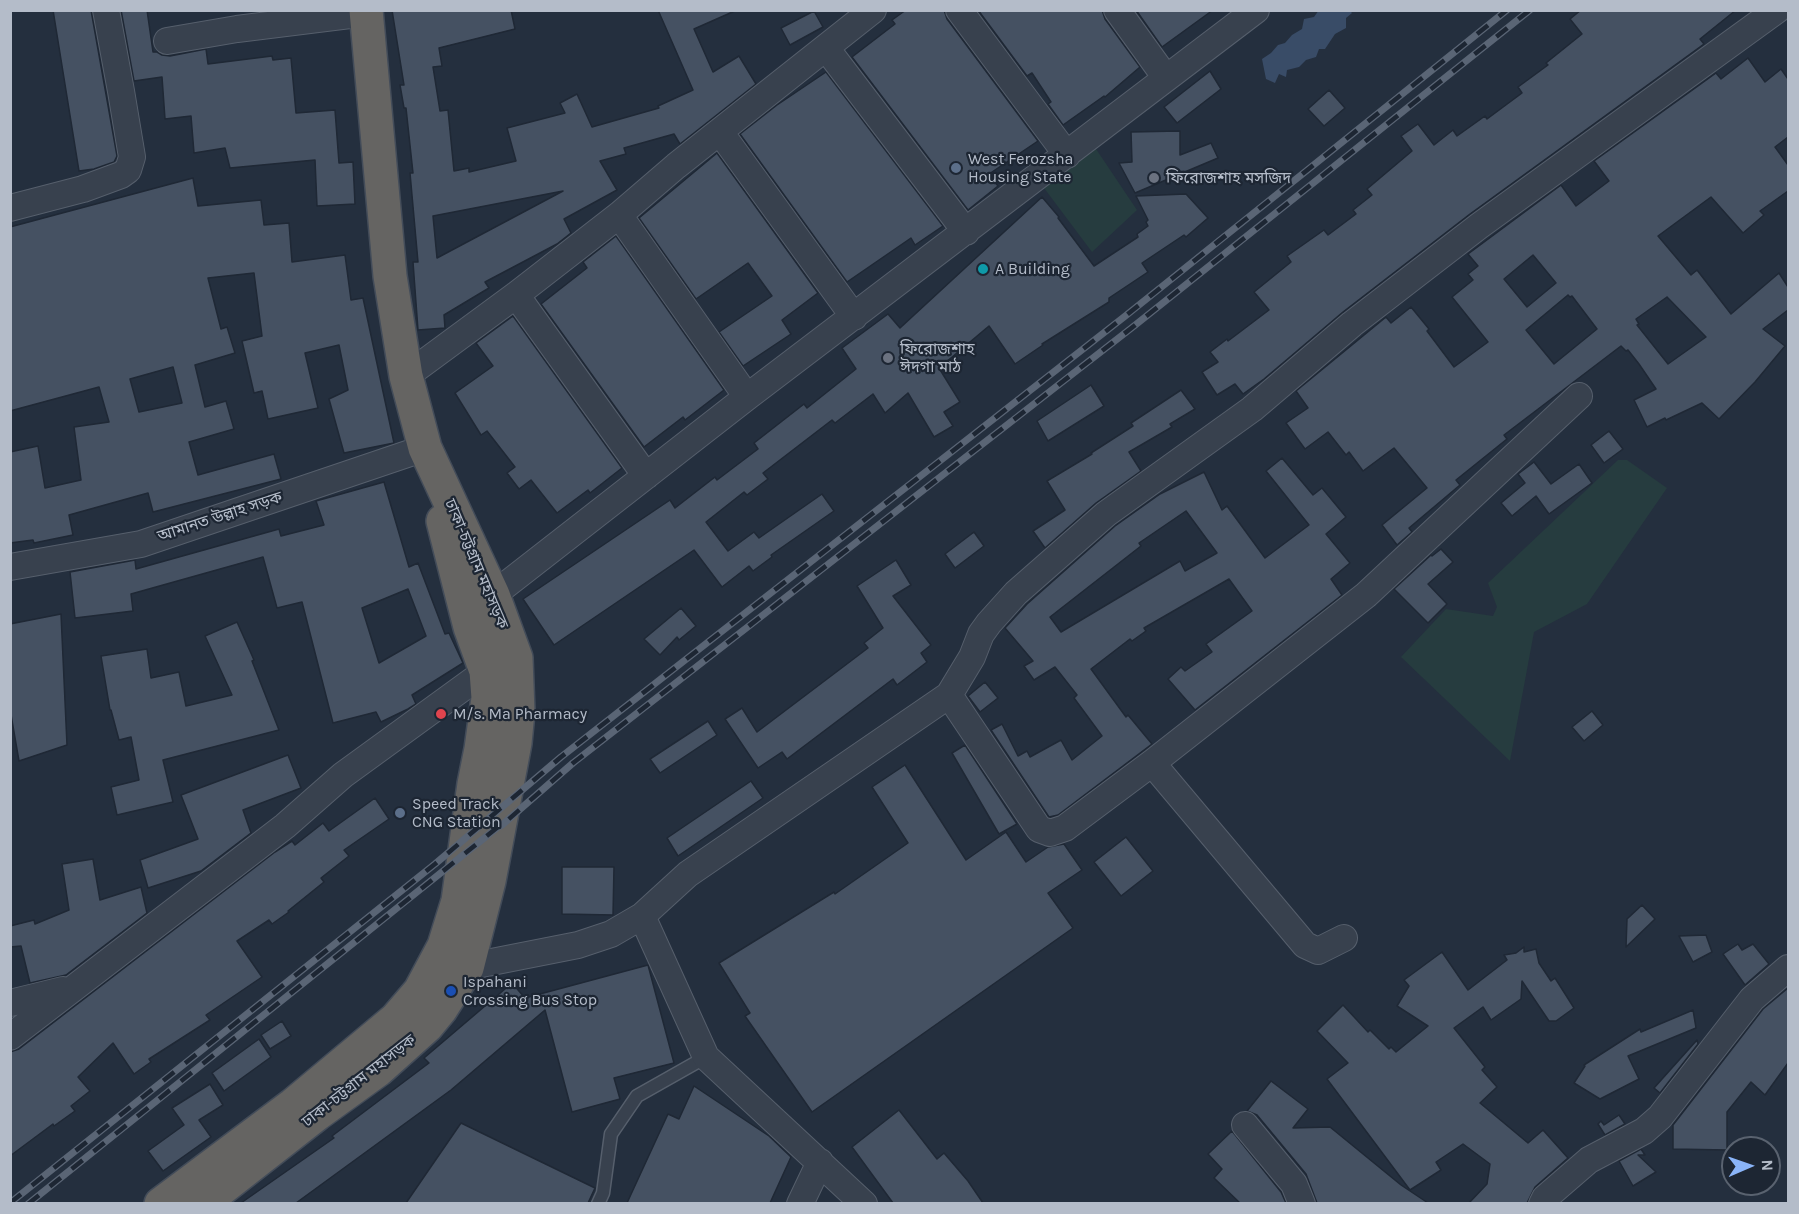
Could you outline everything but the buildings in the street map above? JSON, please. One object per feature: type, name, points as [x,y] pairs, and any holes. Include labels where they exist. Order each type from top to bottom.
[{"type":"highway","name":"ঢাকা-চট্টগ্রাম মহাসড়ক","points":[[202,1203],[386,1063],[427,1026],[441,1009],[467,968],[489,881],[515,743],[518,712],[516,658],[494,595],[424,448],[406,376],[390,276],[366,12]]},
{"type":"highway","name":"ঢাকা-চট্টগ্রাম মহাসড়ক","points":[[161,1203],[293,1105],[387,1026],[420,991],[444,946],[459,901],[488,698],[486,671],[470,627],[443,521],[440,480]]},
{"type":"street","points":[[10,208],[84,189],[121,175],[128,170],[132,157],[106,10]]},
{"type":"street","points":[[406,376],[619,215],[873,10]]},
{"type":"street","points":[[959,10],[1067,155]]},
{"type":"street","points":[[1117,10],[1166,78]]},
{"type":"street","points":[[494,595],[747,397],[1256,10]]},
{"type":"street","points":[[431,972],[467,968],[578,945],[611,934],[642,916],[688,874],[949,695],[989,623],[1016,593],[1106,514],[1252,409],[1352,324],[1479,226],[1777,10]]},
{"type":"street","points":[[168,41],[237,28],[366,12]]},
{"type":"street","points":[[826,48],[966,232]]},
{"type":"street","points":[[720,132],[854,317]]},
{"type":"street","points":[[619,215],[747,397]]},
{"type":"street","points":[[516,295],[646,477]]},
{"type":"street","points":[[949,695],[1039,829],[1050,833],[1065,828],[1152,763],[1366,595],[1579,396]]},
{"type":"street","name":"আমানত উল্লাহ সড়ক","points":[[10,567],[141,544],[424,448]]},
{"type":"street","points":[[10,1036],[285,826],[343,775],[486,671]]},
{"type":"street","points":[[1152,763],[1305,945],[1318,951],[1344,938]]},
{"type":"street","points":[[642,916],[706,1057],[864,1203]]},
{"type":"street","points":[[1542,1203],[1589,1160],[1644,1131],[1660,1117],[1752,999],[1788,968]]},
{"type":"street","points":[[10,1003],[72,988]]},
{"type":"street","points":[[1245,1125],[1294,1184],[1302,1203]]},
{"type":"street","points":[[800,1203],[820,1162]]},
{"type":"lane","points":[[598,1203],[603,1193],[610,1134],[637,1096],[706,1057]]},
{"type":"green space","points":[[1096,149],[1137,210],[1092,252],[1044,188]]},
{"type":"green space","points":[[1618,460],[1627,460],[1667,488],[1587,604],[1534,632],[1510,761],[1401,657],[1446,609],[1493,616],[1497,607],[1488,583]]},
{"type":"water","points":[[1319,10],[1350,11],[1352,13],[1346,18],[1346,28],[1335,34],[1325,49],[1319,49],[1316,57],[1306,60],[1299,67],[1287,70],[1286,77],[1279,74],[1275,83],[1266,79],[1262,59],[1302,29],[1304,19],[1314,17]]},
{"type":"railway","points":[[10,1203],[435,864],[561,757],[1124,317],[1507,10]]},
{"type":"railway","points":[[28,1204],[502,825],[573,763],[1134,326],[1530,10]]},
{"type":"place","name":"West Ferozsha Housing State","points":[[956,168]]},
{"type":"place","name":"ফিরোজশাহ মসজিদ","points":[[1154,178]]},
{"type":"place","name":"A Building","points":[[983,269]]},
{"type":"place","name":"ফিরোজশাহ ঈদগা মাঠ","points":[[888,358]]},
{"type":"place","name":"M/s. Ma Pharmacy","points":[[441,714]]},
{"type":"place","name":"Speed Track CNG Station","points":[[400,813]]},
{"type":"place","name":"Ispahani Crossing Bus Stop","points":[[451,991]]}]
